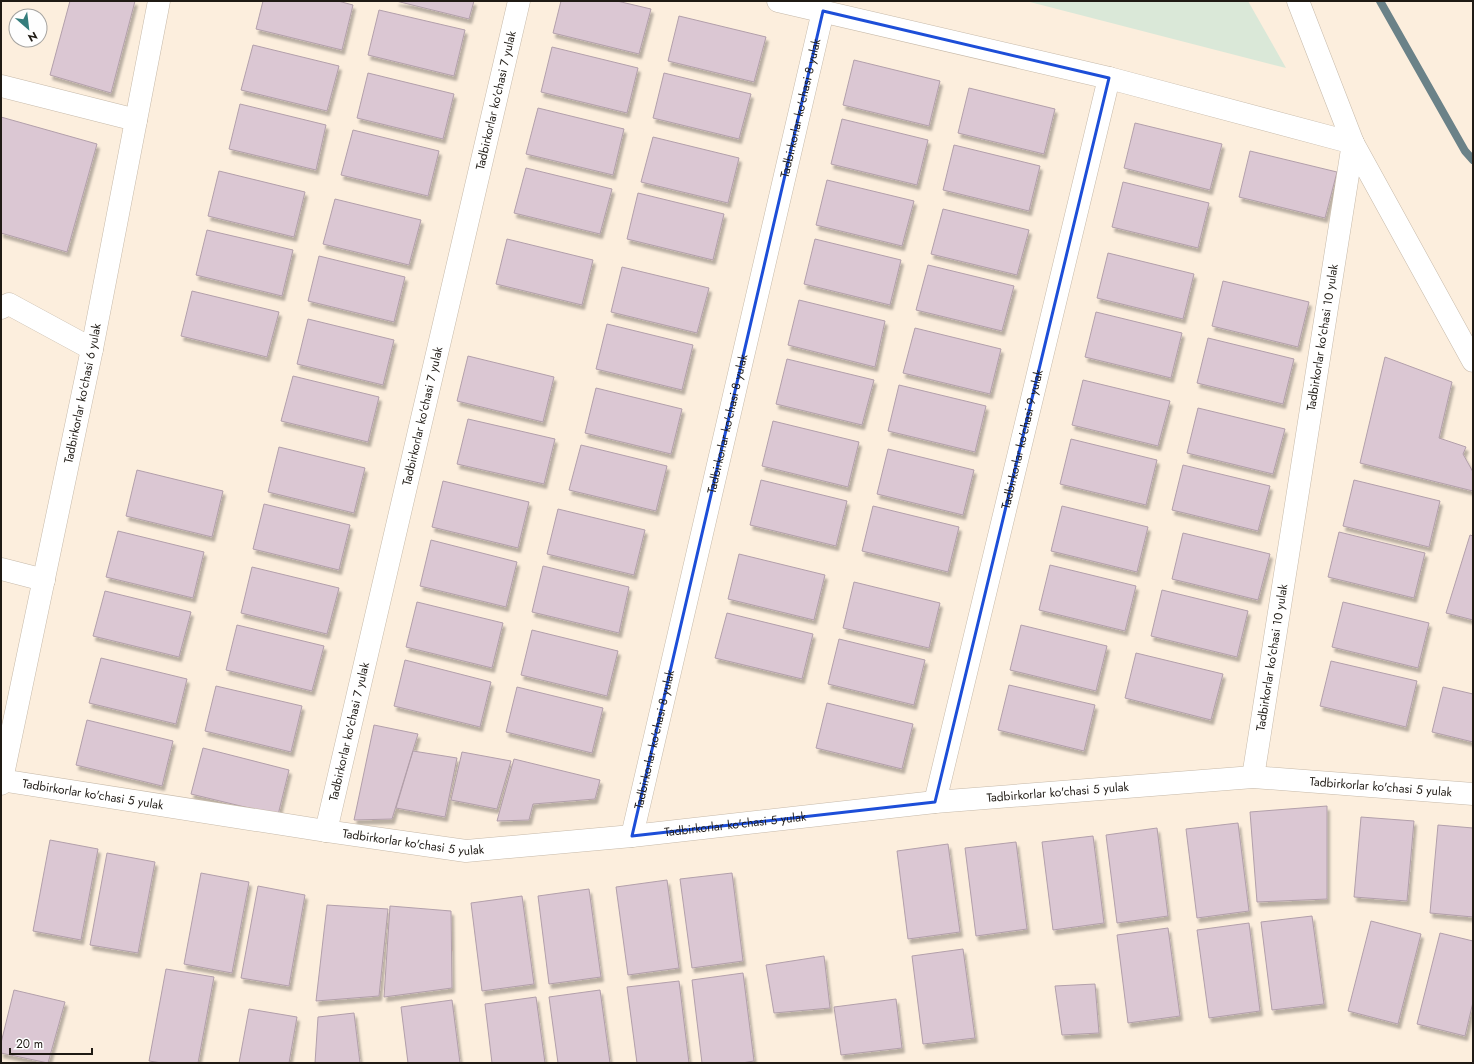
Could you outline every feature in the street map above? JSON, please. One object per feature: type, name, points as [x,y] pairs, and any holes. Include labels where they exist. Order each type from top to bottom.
[{"type":"street","name":"Tadbirkorlar ko'chasi 6 yulak","points":[[1,781],[92,349],[159,1]]},
{"type":"street","name":"Tadbirkorlar ko'chasi 7 yulak","points":[[326,831],[520,1]]},
{"type":"street","points":[[778,1],[1109,78],[1353,143]]},
{"type":"street","points":[[1298,1],[1353,143],[1473,361]]},
{"type":"street","name":"Tadbirkorlar ko'chasi 8 yulak","points":[[632,836],[823,11]]},
{"type":"street","name":"Tadbirkorlar ko'chasi 9 yulak","points":[[935,802],[1109,78]]},
{"type":"street","points":[[1,86],[136,120]]},
{"type":"street","name":"Tadbirkorlar ko'chasi 10 yulak","points":[[1253,777],[1353,143]]},
{"type":"street","points":[[1,308],[9,304],[92,349]]},
{"type":"street","points":[[1,569],[44,580]]},
{"type":"street","name":"Tadbirkorlar ko'chasi 5 yulak","points":[[1,781],[466,851],[632,836],[935,802],[1253,777],[1473,794]]},
{"type":"highlighted area","points":[[823,11],[1109,78],[935,802],[632,836]]},
{"type":"green space","points":[[1026,1],[1248,1],[1286,68]]},
{"type":"building","points":[[70,1],[135,1],[111,93],[50,75]]},
{"type":"building","points":[[263,1],[338,1],[353,5],[342,50],[256,29]]},
{"type":"building","points":[[396,1],[474,1],[469,19]]},
{"type":"building","points":[[561,1],[617,1],[651,9],[639,54],[553,33]]},
{"type":"building","points":[[379,10],[465,30],[454,76],[368,55]]},
{"type":"building","points":[[679,16],[766,37],[754,82],[668,61]]},
{"type":"building","points":[[253,45],[339,66],[327,111],[241,90]]},
{"type":"building","points":[[552,47],[638,68],[627,113],[541,92]]},
{"type":"building","points":[[854,60],[940,81],[929,126],[843,105]]},
{"type":"building","points":[[368,73],[454,94],[443,139],[357,118]]},
{"type":"building","points":[[664,73],[751,94],[739,139],[653,118]]},
{"type":"building","points":[[969,88],[1055,109],[1044,154],[958,133]]},
{"type":"building","points":[[240,104],[326,125],[316,170],[229,149]]},
{"type":"building","points":[[538,108],[624,129],[613,175],[526,154]]},
{"type":"building","points":[[1,117],[97,144],[67,252],[1,233]]},
{"type":"building","points":[[842,119],[928,140],[917,185],[831,164]]},
{"type":"building","points":[[1135,123],[1222,144],[1210,190],[1124,168]]},
{"type":"building","points":[[353,130],[439,151],[428,196],[341,175]]},
{"type":"building","points":[[653,137],[739,158],[728,203],[641,182]]},
{"type":"building","points":[[954,145],[1040,166],[1029,211],[943,190]]},
{"type":"building","points":[[1250,151],[1337,172],[1325,218],[1239,197]]},
{"type":"building","points":[[526,168],[612,189],[600,234],[514,213]]},
{"type":"building","points":[[219,171],[305,192],[294,237],[208,216]]},
{"type":"building","points":[[827,180],[914,201],[902,246],[816,225]]},
{"type":"building","points":[[1123,182],[1209,203],[1198,248],[1112,227]]},
{"type":"building","points":[[638,193],[724,214],[713,260],[627,239]]},
{"type":"building","points":[[335,199],[421,220],[409,265],[323,244]]},
{"type":"building","points":[[943,209],[1029,230],[1017,275],[931,254]]},
{"type":"building","points":[[207,230],[293,250],[282,296],[196,275]]},
{"type":"building","points":[[507,239],[593,260],[582,305],[496,284]]},
{"type":"building","points":[[815,239],[901,260],[890,305],[804,284]]},
{"type":"building","points":[[1108,253],[1194,274],[1183,319],[1097,298]]},
{"type":"building","points":[[319,256],[405,277],[394,322],[308,301]]},
{"type":"building","points":[[928,265],[1014,286],[1002,331],[916,310]]},
{"type":"building","points":[[622,267],[709,288],[697,333],[611,312]]},
{"type":"building","points":[[1223,281],[1309,302],[1298,347],[1212,326]]},
{"type":"building","points":[[192,291],[279,312],[267,357],[181,336]]},
{"type":"building","points":[[799,300],[885,321],[875,367],[788,345]]},
{"type":"building","points":[[1096,312],[1182,333],[1171,378],[1085,357]]},
{"type":"building","points":[[308,319],[394,340],[383,385],[297,364]]},
{"type":"building","points":[[607,324],[693,345],[682,390],[596,369]]},
{"type":"building","points":[[915,328],[1001,349],[990,394],[903,373]]},
{"type":"building","points":[[1208,338],[1294,359],[1283,404],[1197,383]]},
{"type":"building","points":[[468,356],[554,377],[543,422],[457,401]]},
{"type":"building","points":[[1385,357],[1452,382],[1439,438],[1466,447],[1463,454],[1473,472],[1473,491],[1360,463]]},
{"type":"building","points":[[787,359],[874,380],[862,425],[776,404]]},
{"type":"building","points":[[293,376],[379,397],[368,442],[281,421]]},
{"type":"building","points":[[1083,380],[1170,401],[1158,446],[1072,425]]},
{"type":"building","points":[[899,385],[986,406],[975,452],[888,431]]},
{"type":"building","points":[[596,388],[682,409],[671,454],[585,433]]},
{"type":"building","points":[[1198,408],[1285,429],[1273,474],[1187,453]]},
{"type":"building","points":[[468,419],[555,439],[544,484],[457,464]]},
{"type":"building","points":[[773,421],[859,442],[848,487],[762,466]]},
{"type":"building","points":[[1071,439],[1157,460],[1146,505],[1060,484]]},
{"type":"building","points":[[581,445],[667,466],[656,511],[569,490]]},
{"type":"building","points":[[279,447],[365,468],[354,513],[268,492]]},
{"type":"building","points":[[888,449],[974,470],[963,515],[877,494]]},
{"type":"building","points":[[1183,465],[1270,486],[1258,531],[1172,510]]},
{"type":"building","points":[[137,470],[223,491],[212,537],[126,516]]},
{"type":"building","points":[[761,480],[847,501],[836,546],[750,525]]},
{"type":"building","points":[[1354,480],[1440,501],[1429,547],[1343,526]]},
{"type":"building","points":[[443,481],[529,502],[518,548],[432,527]]},
{"type":"building","points":[[264,504],[350,525],[339,570],[253,549]]},
{"type":"building","points":[[873,506],[959,527],[948,572],[862,551]]},
{"type":"building","points":[[1062,506],[1148,527],[1137,572],[1051,551]]},
{"type":"building","points":[[558,509],[645,530],[634,575],[547,554]]},
{"type":"building","points":[[118,531],[204,552],[193,598],[106,577]]},
{"type":"building","points":[[1339,532],[1425,553],[1414,598],[1328,577]]},
{"type":"building","points":[[1183,533],[1270,554],[1258,600],[1172,579]]},
{"type":"building","points":[[1470,535],[1473,536],[1473,620],[1446,613]]},
{"type":"building","points":[[431,540],[517,562],[506,607],[420,586]]},
{"type":"building","points":[[739,554],[825,575],[814,620],[728,599]]},
{"type":"building","points":[[1050,565],[1136,586],[1125,631],[1039,610]]},
{"type":"building","points":[[543,566],[629,587],[619,633],[532,612]]},
{"type":"building","points":[[252,567],[339,588],[327,634],[241,613]]},
{"type":"building","points":[[854,582],[940,603],[929,648],[843,628]]},
{"type":"building","points":[[1162,590],[1248,611],[1237,657],[1151,636]]},
{"type":"building","points":[[105,591],[191,612],[179,657],[93,636]]},
{"type":"building","points":[[417,602],[503,623],[492,668],[406,647]]},
{"type":"building","points":[[1343,602],[1429,623],[1418,668],[1332,647]]},
{"type":"building","points":[[727,613],[813,634],[802,679],[715,658]]},
{"type":"building","points":[[237,625],[324,646],[312,691],[226,670]]},
{"type":"building","points":[[1021,625],[1107,646],[1096,691],[1010,670]]},
{"type":"building","points":[[532,630],[618,651],[607,696],[521,675]]},
{"type":"building","points":[[839,639],[925,660],[914,705],[828,684]]},
{"type":"building","points":[[1136,653],[1223,674],[1211,720],[1125,698]]},
{"type":"building","points":[[101,658],[187,679],[176,724],[89,703]]},
{"type":"building","points":[[405,660],[491,682],[480,727],[394,706]]},
{"type":"building","points":[[1331,661],[1417,681],[1406,727],[1320,706]]},
{"type":"building","points":[[1009,685],[1095,705],[1084,751],[998,730]]},
{"type":"building","points":[[216,686],[302,706],[291,752],[205,731]]},
{"type":"building","points":[[517,687],[603,708],[592,753],[506,732]]},
{"type":"building","points":[[1443,687],[1473,694],[1473,742],[1432,732]]},
{"type":"building","points":[[827,703],[913,724],[902,769],[816,748]]},
{"type":"building","points":[[87,720],[173,741],[162,786],[76,765]]},
{"type":"building","points":[[374,725],[418,734],[392,819],[354,820]]},
{"type":"building","points":[[203,748],[289,770],[278,815],[191,794]]},
{"type":"building","points":[[413,751],[457,758],[445,817],[396,808]]},
{"type":"building","points":[[462,752],[511,761],[497,809],[451,800]]},
{"type":"building","points":[[514,759],[600,780],[595,799],[533,804],[529,820],[497,821]]},
{"type":"building","points":[[1327,806],[1327,899],[1257,902],[1250,812]]},
{"type":"building","points":[[1361,817],[1414,821],[1407,901],[1354,897]]},
{"type":"building","points":[[1238,823],[1249,911],[1197,918],[1186,829]]},
{"type":"building","points":[[1438,825],[1473,828],[1473,917],[1430,913]]},
{"type":"building","points":[[1157,828],[1168,916],[1117,923],[1106,835]]},
{"type":"building","points":[[1093,836],[1104,923],[1053,930],[1042,842]]},
{"type":"building","points":[[50,840],[98,849],[81,940],[33,931]]},
{"type":"building","points":[[1016,842],[1027,929],[976,936],[965,848]]},
{"type":"building","points":[[948,844],[960,932],[908,939],[897,851]]},
{"type":"building","points":[[107,853],[155,862],[138,953],[90,945]]},
{"type":"building","points":[[201,873],[249,882],[232,973],[184,964]]},
{"type":"building","points":[[732,873],[743,961],[692,968],[680,879]]},
{"type":"building","points":[[667,880],[679,968],[628,975],[616,887]]},
{"type":"building","points":[[258,886],[305,895],[289,986],[241,978]]},
{"type":"building","points":[[589,889],[601,977],[549,984],[538,896]]},
{"type":"building","points":[[522,896],[534,984],[482,991],[471,903]]},
{"type":"building","points":[[327,905],[388,909],[379,996],[316,1001]]},
{"type":"building","points":[[390,906],[451,911],[452,988],[384,997]]},
{"type":"building","points":[[1312,916],[1324,1004],[1272,1010],[1261,922]]},
{"type":"building","points":[[1371,921],[1421,934],[1398,1024],[1348,1011]]},
{"type":"building","points":[[1249,923],[1260,1011],[1209,1018],[1197,930]]},
{"type":"building","points":[[1168,928],[1180,1016],[1128,1023],[1117,935]]},
{"type":"building","points":[[1440,933],[1473,941],[1473,1002],[1465,1036],[1417,1024]]},
{"type":"building","points":[[963,949],[975,1038],[923,1044],[912,956]]},
{"type":"building","points":[[824,956],[830,1008],[774,1013],[766,965]]},
{"type":"building","points":[[166,969],[214,977],[198,1063],[162,1063],[149,1061]]},
{"type":"building","points":[[743,973],[754,1061],[742,1063],[702,1063],[692,980]]},
{"type":"building","points":[[679,981],[689,1063],[637,1063],[627,987]]},
{"type":"building","points":[[1095,984],[1099,1033],[1062,1035],[1055,986]]},
{"type":"building","points":[[14,990],[65,1002],[48,1063],[1,1053],[1,1043]]},
{"type":"building","points":[[600,990],[610,1063],[558,1063],[549,997]]},
{"type":"building","points":[[536,997],[545,1063],[492,1063],[485,1004]]},
{"type":"building","points":[[896,999],[902,1048],[841,1055],[834,1007]]},
{"type":"building","points":[[452,1000],[460,1063],[408,1063],[401,1007]]},
{"type":"building","points":[[249,1009],[297,1017],[289,1063],[239,1063]]},
{"type":"building","points":[[354,1013],[360,1063],[315,1063],[318,1017]]},
{"type":"waterway","points":[[1380,1],[1465,151],[1473,160]]}]
